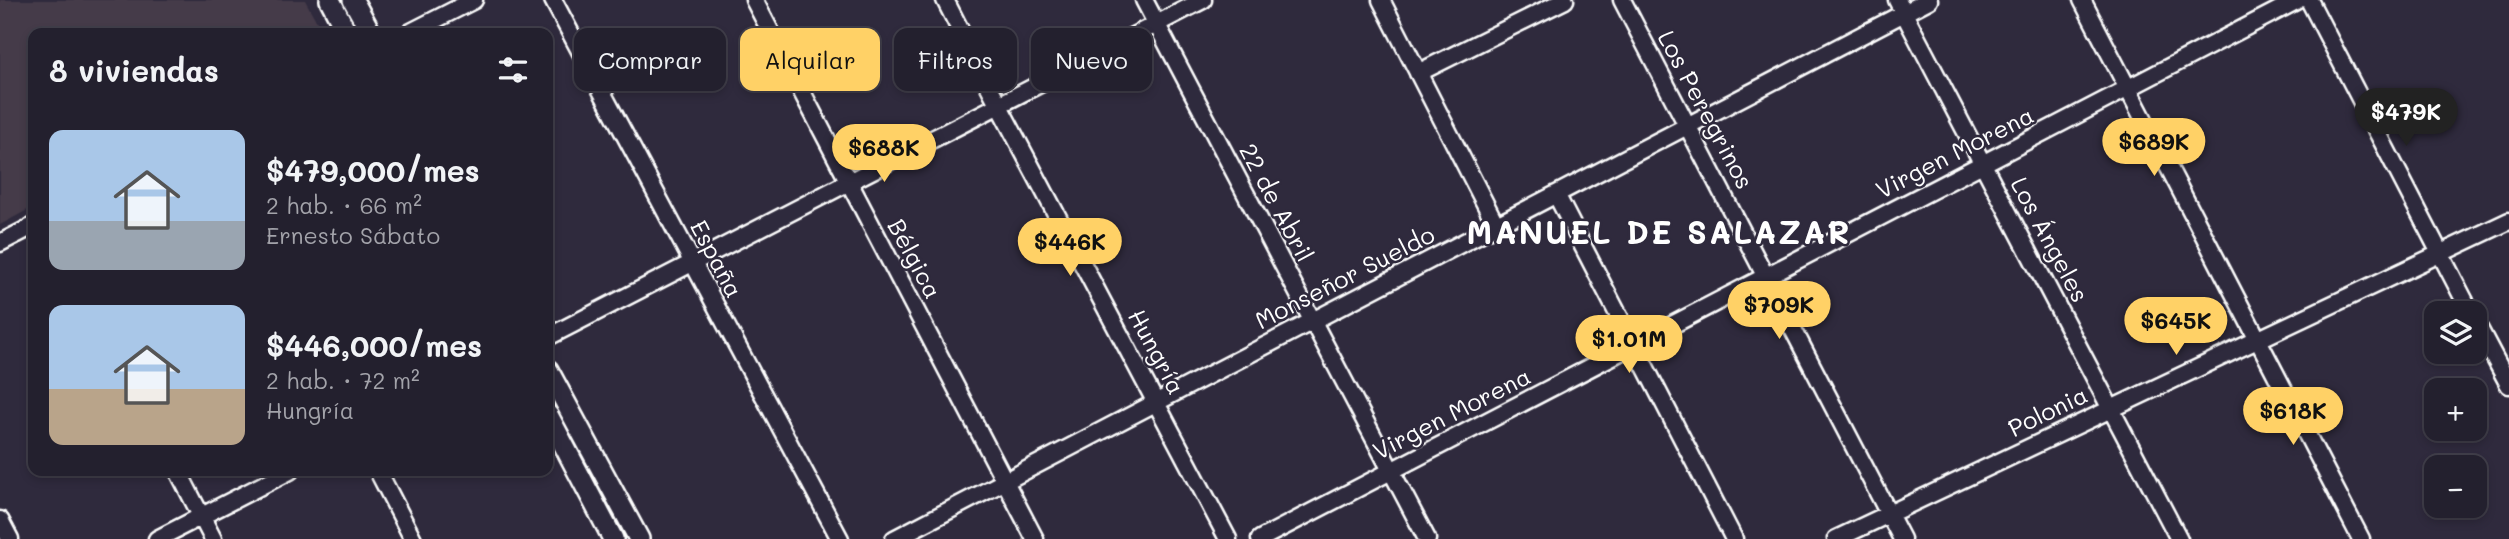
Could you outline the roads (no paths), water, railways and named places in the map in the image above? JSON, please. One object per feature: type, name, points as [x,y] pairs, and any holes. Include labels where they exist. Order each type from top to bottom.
[{"type":"street","points":[[330,0],[344,28]]},
{"type":"street","points":[[353,0],[367,28]]},
{"type":"street","points":[[419,28],[474,0]]},
{"type":"street","name":"España","points":[[553,0],[840,539]]},
{"type":"street","name":"Bélgica","points":[[754,0],[1035,539]]},
{"type":"street","name":"Hungría","points":[[945,0],[1228,539]]},
{"type":"street","name":"22 de Abril","points":[[1144,0],[1427,539]]},
{"type":"street","points":[[553,334],[1203,0]]},
{"type":"street","points":[[1381,0],[1496,225]]},
{"type":"street","points":[[1418,73],[1565,0]]},
{"type":"street","name":"Los Peregrinos","points":[[1622,0],[1902,539]]},
{"type":"street","name":"Monseñor Sueldo","points":[[894,539],[1688,126],[1901,6],[1929,0]]},
{"type":"street","points":[[2082,0],[2361,539]]},
{"type":"street","name":"Virgen Morena","points":[[1260,539],[2298,0]]},
{"type":"street","points":[[2309,0],[2466,301]]},
{"type":"street","name":"Los Ángeles","points":[[1901,6],[2179,539]]},
{"type":"street","points":[[1556,194],[1734,539]]},
{"type":"street","name":"Polonia","points":[[1836,539],[2509,221]]},
{"type":"street","points":[[0,243],[28,229]]},
{"type":"street","points":[[2487,344],[2509,385]]},
{"type":"street","points":[[553,379],[639,539]]},
{"type":"street","points":[[553,425],[613,539]]},
{"type":"street","points":[[181,476],[213,539]]},
{"type":"street","points":[[157,539],[280,476]]},
{"type":"street","points":[[381,476],[413,539]]},
{"type":"street","points":[[0,520],[10,539]]},
{"type":"district","name":"MANUEL DE SALAZAR","points":[[1659,233]]}]
